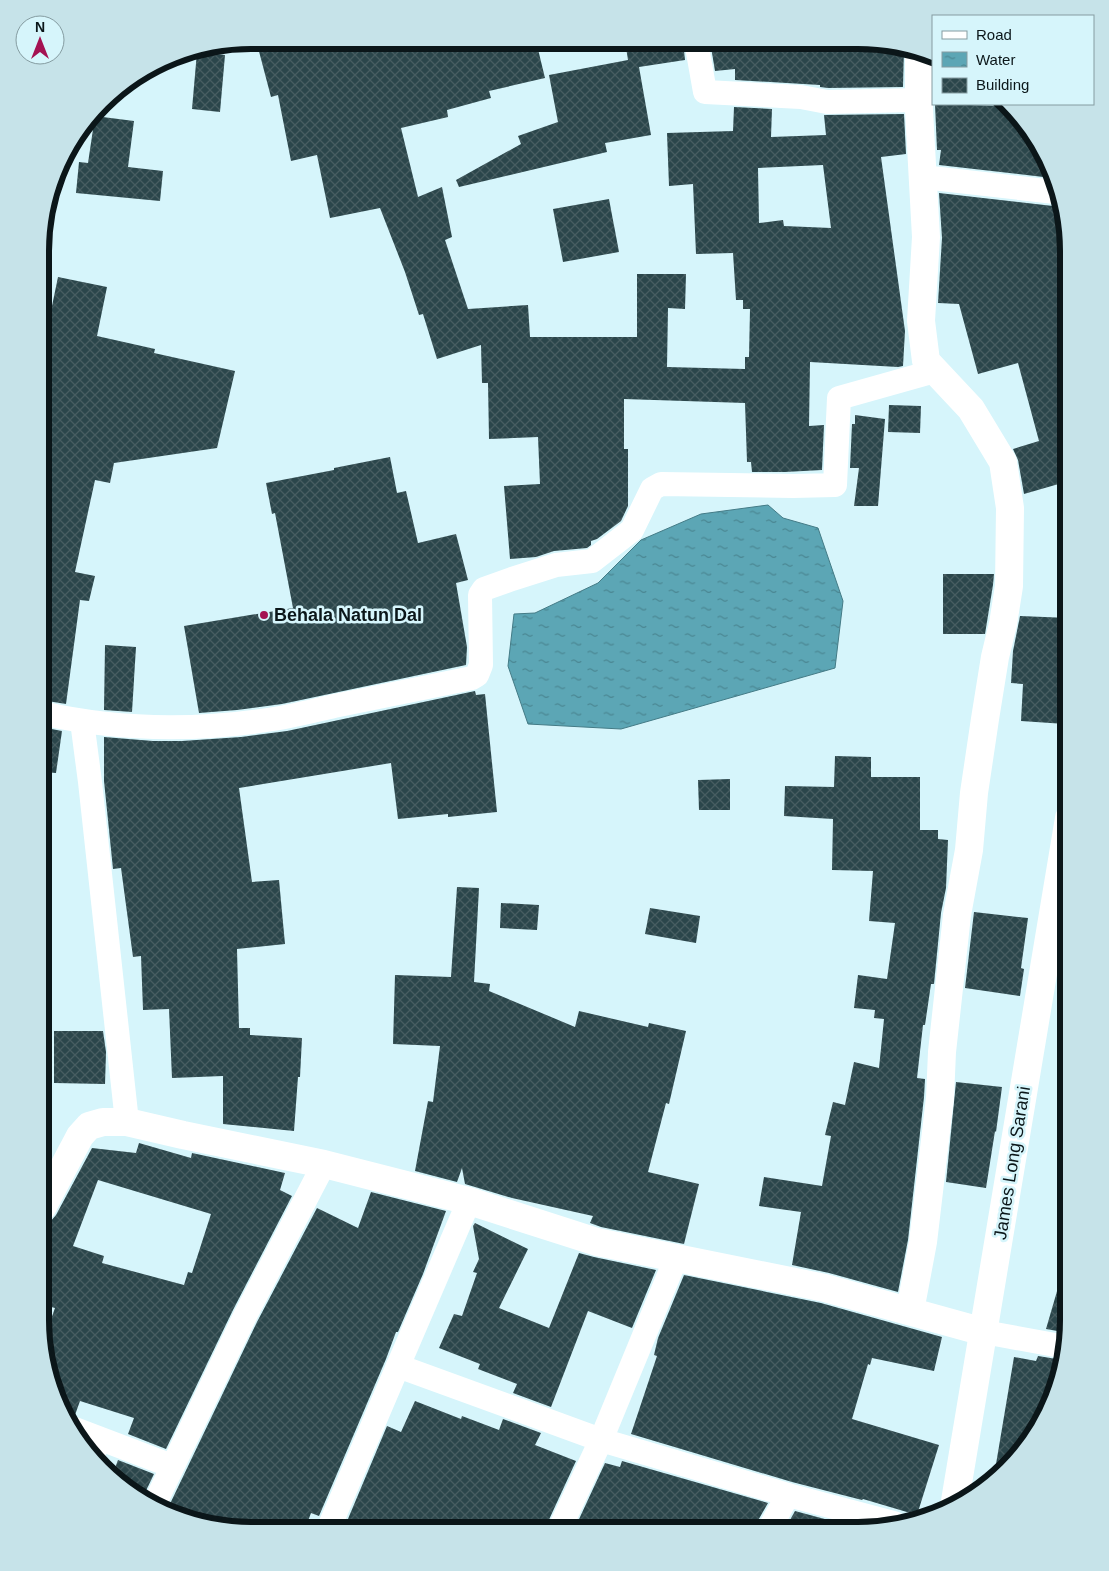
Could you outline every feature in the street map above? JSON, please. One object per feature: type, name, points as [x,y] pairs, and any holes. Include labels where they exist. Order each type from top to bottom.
[{"type":"street","points":[[697,49],[705,92],[801,97],[826,102],[919,100]]},
{"type":"street","points":[[910,1311],[922,1242],[940,1098],[942,1052],[957,916],[969,850],[974,794],[995,657],[1009,586],[1010,508],[1003,462],[971,409],[926,361],[921,321],[926,237],[919,100],[919,58]]},
{"type":"street","points":[[923,177],[1051,192]]},
{"type":"street","points":[[49,715],[101,724],[142,727],[209,726],[269,720],[472,678],[477,674],[481,665],[480,594],[484,590],[556,565],[592,561],[632,530],[652,489],[662,484],[835,485],[839,398],[935,371]]},
{"type":"street","points":[[82,721],[127,1122]]},
{"type":"street","name":"James Long Sarani","points":[[956,1497],[1060,872]]},
{"type":"street","points":[[49,1195],[80,1136],[89,1126],[103,1122],[127,1122],[324,1164],[469,1201],[598,1242],[825,1288],[984,1332],[1059,1346]]},
{"type":"street","points":[[157,1499],[245,1316],[324,1164]]},
{"type":"street","points":[[331,1522],[469,1201]]},
{"type":"street","points":[[563,1522],[601,1440],[676,1258]]},
{"type":"street","points":[[398,1366],[601,1440],[788,1495],[885,1521]]},
{"type":"street","points":[[96,1448],[172,1466]]},
{"type":"street","points":[[773,1522],[788,1495]]},
{"type":"water","points":[[768,505],[783,518],[818,528],[843,601],[835,668],[621,729],[528,724],[508,666],[514,614],[535,613],[598,583],[641,540],[701,514]]},
{"type":"building","points":[[258,49],[538,49],[545,78],[489,91],[491,98],[447,110],[448,117],[401,128],[418,197],[442,187],[452,237],[445,240],[468,309],[528,305],[530,337],[637,337],[637,274],[686,274],[685,309],[668,308],[667,367],[745,369],[745,357],[749,357],[750,309],[743,309],[743,300],[736,300],[733,253],[696,254],[693,184],[669,186],[667,133],[733,131],[734,107],[772,109],[771,137],[826,135],[824,115],[904,114],[906,154],[881,157],[905,331],[903,366],[810,362],[809,426],[824,425],[822,470],[752,472],[751,462],[747,462],[745,403],[624,399],[624,449],[628,449],[628,506],[621,521],[597,539],[591,541],[591,545],[587,548],[554,551],[536,557],[510,559],[504,486],[540,484],[538,437],[489,439],[488,383],[482,383],[481,345],[437,359],[423,314],[419,315],[405,272],[380,208],[330,218],[317,155],[291,161],[278,95],[271,97]],"holes":[[[823,165],[831,228],[784,226],[783,220],[759,223],[758,168]]]},
{"type":"building","points":[[626,49],[684,49],[685,60],[639,67],[651,135],[605,143],[607,152],[459,187],[456,180],[521,144],[518,136],[558,122],[549,75],[628,60]]},
{"type":"building","points":[[711,49],[881,50],[904,55],[903,87],[828,88],[820,87],[820,85],[735,80],[735,69],[715,71]]},
{"type":"building","points":[[210,53],[225,55],[220,112],[192,109],[197,57]]},
{"type":"building","points":[[935,105],[999,106],[1026,139],[1046,177],[939,165],[941,150],[937,150]]},
{"type":"building","points":[[100,117],[134,121],[128,167],[163,171],[160,201],[76,193],[79,162],[88,163],[94,125]]},
{"type":"building","points":[[939,193],[1055,206],[1060,238],[1060,484],[1024,494],[1018,460],[1013,449],[1039,441],[1018,363],[978,374],[959,304],[938,303],[942,238]]},
{"type":"building","points":[[609,199],[619,252],[563,262],[553,209]]},
{"type":"building","points":[[58,277],[107,287],[97,336],[155,349],[154,353],[235,371],[217,448],[114,463],[110,483],[95,480],[75,572],[95,576],[89,601],[80,600],[66,704],[49,701],[49,480],[51,472],[49,471],[49,320]]},
{"type":"building","points":[[889,405],[921,406],[920,433],[888,432]]},
{"type":"building","points":[[855,415],[885,419],[878,506],[854,506],[859,468],[850,468],[852,424],[855,424]]},
{"type":"building","points":[[390,457],[397,493],[406,491],[418,543],[456,534],[468,580],[456,583],[467,647],[466,665],[282,704],[199,713],[184,626],[293,608],[275,513],[272,514],[266,483]]},
{"type":"building","points":[[943,574],[994,574],[985,634],[943,634]]},
{"type":"building","points":[[1020,616],[1060,618],[1060,724],[1021,721],[1023,684],[1011,683],[1013,651]]},
{"type":"building","points":[[105,645],[136,647],[132,712],[104,710]]},
{"type":"building","points":[[475,691],[476,695],[485,694],[497,812],[448,817],[448,814],[398,819],[391,763],[239,788],[252,882],[279,880],[285,944],[237,949],[239,1028],[250,1028],[250,1035],[302,1038],[294,1131],[223,1124],[223,1076],[172,1078],[169,1009],[143,1010],[141,956],[133,957],[121,868],[113,869],[104,781],[104,737],[182,741],[241,737],[287,731]]},
{"type":"building","points":[[49,729],[62,731],[56,773],[49,773]]},
{"type":"building","points":[[835,756],[871,757],[871,777],[920,777],[920,830],[938,830],[938,839],[948,840],[946,888],[941,913],[934,984],[931,984],[925,1025],[923,1025],[917,1078],[925,1079],[924,1097],[908,1240],[898,1292],[792,1265],[801,1212],[759,1206],[764,1177],[822,1186],[831,1136],[825,1135],[833,1102],[845,1105],[854,1062],[879,1068],[884,1019],[874,1018],[875,1010],[854,1008],[858,975],[887,979],[895,923],[869,921],[873,871],[832,870],[833,819],[784,816],[785,786],[834,787]]},
{"type":"building","points":[[730,779],[730,810],[699,810],[698,780]]},
{"type":"building","points":[[457,887],[479,888],[474,982],[490,984],[489,991],[575,1027],[579,1011],[648,1027],[649,1023],[686,1031],[669,1104],[666,1103],[648,1172],[699,1184],[684,1244],[601,1227],[590,1223],[593,1216],[512,1198],[465,1184],[462,1168],[457,1182],[415,1171],[428,1101],[433,1102],[440,1046],[393,1044],[395,975],[451,977]]},
{"type":"building","points":[[501,903],[539,905],[537,930],[500,928]]},
{"type":"building","points":[[650,908],[700,916],[696,943],[645,934]]},
{"type":"building","points":[[974,912],[1028,918],[1021,968],[1024,969],[1020,996],[965,988]]},
{"type":"building","points":[[54,1031],[103,1031],[106,1052],[105,1084],[54,1083]]},
{"type":"building","points":[[956,1082],[1002,1087],[986,1188],[946,1182]]},
{"type":"building","points":[[139,1143],[191,1158],[192,1153],[285,1173],[280,1190],[292,1196],[233,1310],[166,1449],[128,1434],[134,1418],[80,1401],[75,1415],[73,1415],[59,1385],[49,1333],[49,1325],[55,1308],[49,1306],[49,1224],[56,1215],[92,1148],[136,1153]],"holes":[[[98,1180],[211,1214],[192,1273],[188,1272],[184,1285],[102,1263],[104,1256],[73,1246]]]},
{"type":"building","points":[[371,1192],[446,1211],[423,1274],[398,1332],[396,1332],[319,1516],[311,1513],[308,1522],[238,1522],[186,1512],[170,1505],[257,1322],[317,1208],[358,1228]]},
{"type":"building","points":[[475,1223],[528,1249],[499,1308],[549,1328],[579,1253],[656,1270],[632,1328],[588,1311],[551,1407],[513,1393],[517,1384],[478,1369],[480,1364],[439,1348],[454,1314],[462,1316],[477,1273],[473,1272],[479,1259],[473,1226]]},
{"type":"building","points":[[684,1275],[821,1303],[942,1337],[934,1371],[872,1358],[870,1365],[868,1364],[852,1419],[939,1445],[918,1513],[914,1514],[863,1499],[792,1482],[631,1434],[657,1356],[654,1355],[658,1338]]},
{"type":"building","points":[[1060,1281],[1060,1331],[1046,1329]]},
{"type":"building","points":[[1038,1356],[1056,1359],[1050,1385],[1026,1432],[995,1468],[1014,1357],[1036,1361]]},
{"type":"building","points":[[415,1401],[461,1419],[462,1416],[499,1430],[503,1419],[541,1433],[535,1445],[576,1461],[548,1522],[347,1522],[387,1426],[401,1432]]},
{"type":"building","points":[[118,1460],[154,1474],[145,1492],[115,1469]]},
{"type":"building","points":[[622,1461],[768,1503],[757,1522],[578,1522],[605,1463],[620,1467]]},
{"type":"building","points":[[795,1511],[836,1522],[789,1522]]},
{"type":"place","name":"Behala Natun Dal","points":[[264,615]]}]
